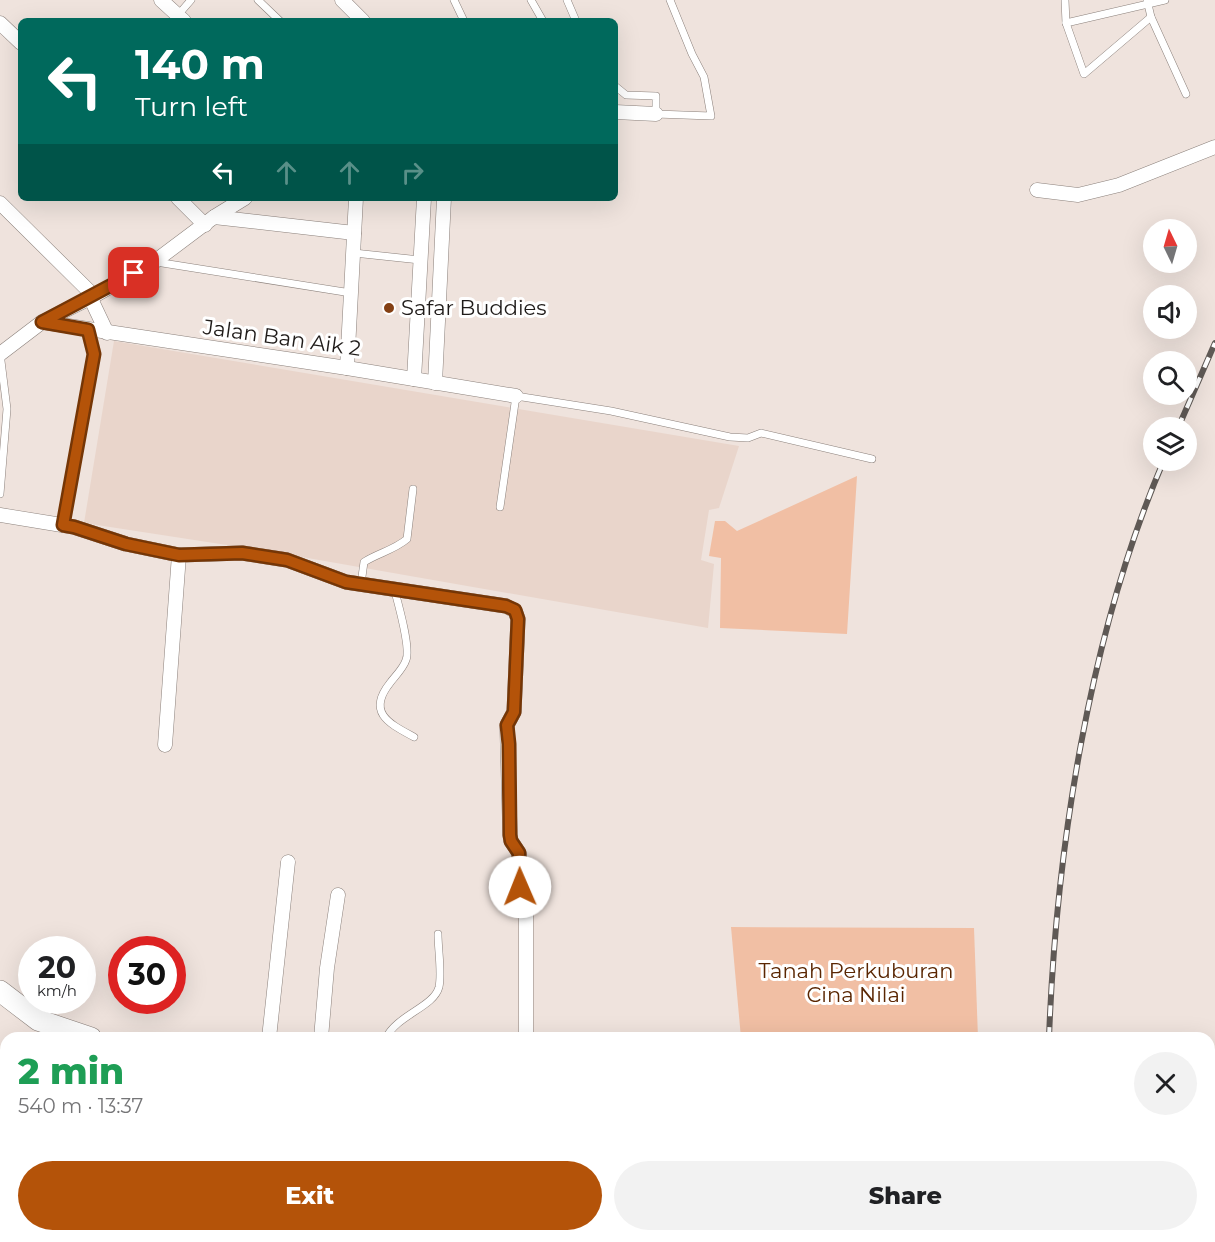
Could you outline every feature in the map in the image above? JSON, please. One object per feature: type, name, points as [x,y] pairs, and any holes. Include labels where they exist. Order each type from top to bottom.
[{"type":"main road","points":[[0,991],[38,1020],[73,1032]]},
{"type":"street","points":[[161,0],[181,18]]},
{"type":"street","points":[[342,0],[360,18]]},
{"type":"street","points":[[0,22],[18,40]]},
{"type":"street","points":[[618,112],[656,114]]},
{"type":"street","points":[[1036,190],[1078,195],[1119,185],[1215,147]]},
{"type":"street","points":[[182,201],[209,221],[354,233]]},
{"type":"street","points":[[0,354],[42,322],[154,262],[240,201]]},
{"type":"street","points":[[347,368],[356,201]]},
{"type":"street","points":[[414,379],[424,201]]},
{"type":"street","points":[[435,383],[444,201]]},
{"type":"street","points":[[0,203],[92,296],[107,333]]},
{"type":"street","name":"Jalan Ban Aik 2","points":[[42,322],[516,396]]},
{"type":"street","points":[[0,515],[74,527],[126,544],[179,555],[242,553],[287,560],[346,582],[506,606],[515,610],[518,619],[514,712],[507,725],[510,835],[519,853],[520,887],[526,899],[526,1032]]},
{"type":"street","points":[[165,746],[179,555]]},
{"type":"street","points":[[270,1032],[288,862]]},
{"type":"street","points":[[322,1032],[327,968],[338,895]]},
{"type":"lane","points":[[181,18],[191,0]]},
{"type":"lane","points":[[454,0],[463,18]]},
{"type":"lane","points":[[531,0],[541,18]]},
{"type":"lane","points":[[567,0],[575,18]]},
{"type":"lane","points":[[618,88],[626,95],[656,96],[656,114],[711,116],[704,77],[670,0]]},
{"type":"lane","points":[[1065,0],[1066,23],[1084,74],[1151,17]]},
{"type":"lane","points":[[1066,23],[1148,2],[1165,0]]},
{"type":"lane","points":[[260,1],[277,18]]},
{"type":"lane","points":[[1148,2],[1151,17],[1186,94]]},
{"type":"lane","points":[[354,253],[420,260]]},
{"type":"lane","points":[[154,262],[351,293]]},
{"type":"lane","points":[[63,525],[94,354],[88,330]]},
{"type":"lane","points":[[0,354],[7,409],[0,494]]},
{"type":"lane","points":[[500,507],[516,396],[611,411],[730,437],[748,438],[761,434],[872,459]]},
{"type":"lane","points":[[361,584],[364,562],[397,547],[407,539],[413,489]]},
{"type":"lane","points":[[394,588],[407,647],[407,659],[385,689],[380,702],[382,714],[387,722],[414,736]]},
{"type":"lane","points":[[390,1032],[397,1023],[435,996],[439,986],[438,934]]},
{"type":"shaded area","points":[[114,341],[739,446],[719,508],[709,510],[701,560],[714,564],[708,628],[279,553],[84,523]]},
{"type":"green space","points":[[857,476],[847,634],[720,628],[721,558],[709,556],[715,521],[725,521],[737,531]]},
{"type":"green space","name":"Tanah Perkuburan Cina Nilai","points":[[731,927],[974,928],[978,1032],[740,1032]]},
{"type":"railway","points":[[1183,417],[1215,343]]},
{"type":"railway","points":[[1049,1032],[1059,893],[1081,744],[1096,670],[1115,597],[1160,471]]},
{"type":"place","name":"Safar Buddies","points":[[389,308]]},
{"type":"route","points":[[134,273],[42,322],[88,330],[94,354],[63,525],[126,544],[179,555],[242,553],[287,560],[346,582],[506,606],[515,610],[518,619],[514,712],[507,725],[510,835],[519,853],[520,887]]}]
